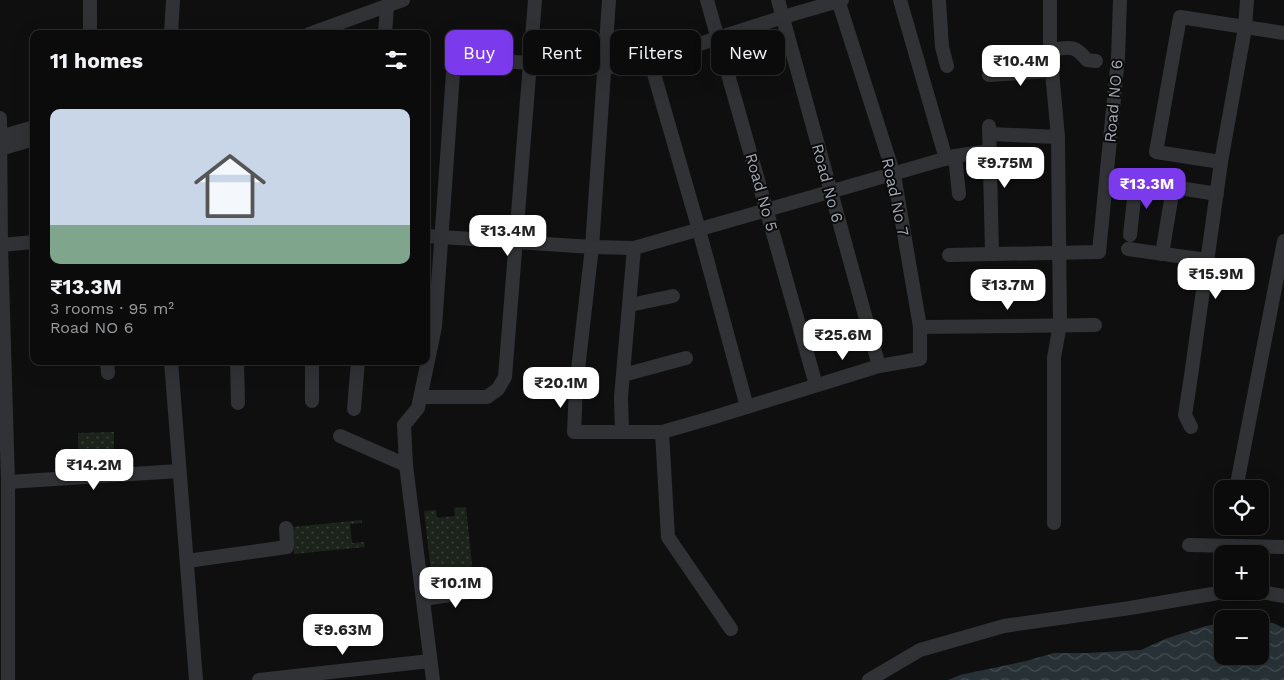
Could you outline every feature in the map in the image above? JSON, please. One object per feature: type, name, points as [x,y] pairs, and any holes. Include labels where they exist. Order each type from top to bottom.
[{"type":"street","points":[[90,0],[90,30]]},
{"type":"street","points":[[171,30],[173,0]]},
{"type":"street","points":[[319,30],[403,0]]},
{"type":"street","points":[[532,30],[535,0]]},
{"type":"street","points":[[609,0],[592,247],[576,387],[574,432],[662,432],[879,366]]},
{"type":"street","name":"Road No 5","points":[[707,0],[716,30]]},
{"type":"street","name":"Road No 6","points":[[778,0],[879,366]]},
{"type":"street","points":[[743,30],[840,0]]},
{"type":"street","name":"Road No 7","points":[[840,0],[894,175],[920,328],[920,359],[879,366]]},
{"type":"street","points":[[900,0],[951,158],[959,194]]},
{"type":"street","points":[[938,0],[942,47],[947,66]]},
{"type":"street","points":[[1050,0],[1051,71],[1058,138],[1060,324],[1054,358],[1054,523]]},
{"type":"street","name":"Road NO 6","points":[[1059,252],[1099,252],[1118,58],[1120,0]]},
{"type":"street","points":[[1191,427],[1185,415],[1217,194],[1245,28],[1247,0]]},
{"type":"street","points":[[385,30],[387,6]]},
{"type":"street","points":[[1222,162],[1156,152],[1180,17],[1284,33]]},
{"type":"street","points":[[1050,50],[1073,48],[1078,50],[1087,60],[1096,61]]},
{"type":"street","points":[[430,356],[436,328],[453,73],[456,64],[470,59],[523,63]]},
{"type":"street","points":[[600,68],[610,67]]},
{"type":"street","points":[[989,75],[1051,71]]},
{"type":"street","points":[[421,397],[487,397],[498,389],[505,377],[528,75]]},
{"type":"street","points":[[654,75],[747,407]]},
{"type":"street","name":"Road No 5","points":[[728,75],[816,385]]},
{"type":"street","points":[[0,118],[2,140],[3,411],[8,482],[8,680]]},
{"type":"street","points":[[2,140],[30,129]]},
{"type":"street","points":[[992,254],[990,130],[1058,138]]},
{"type":"street","points":[[2,140],[30,139]]},
{"type":"street","points":[[430,237],[515,243],[634,248],[951,158],[990,151]]},
{"type":"street","points":[[1130,235],[1136,182],[1217,194]]},
{"type":"street","points":[[1162,254],[1173,188]]},
{"type":"street","points":[[1238,480],[1284,241]]},
{"type":"street","points":[[1,244],[30,242]]},
{"type":"street","points":[[622,432],[621,396],[634,248]]},
{"type":"street","points":[[1128,249],[1207,260]]},
{"type":"street","points":[[950,255],[1059,252]]},
{"type":"street","points":[[630,305],[673,296]]},
{"type":"street","points":[[920,328],[1060,324],[1095,325]]},
{"type":"street","points":[[624,374],[686,358]]},
{"type":"street","points":[[171,365],[196,680]]},
{"type":"street","points":[[237,365],[238,403]]},
{"type":"street","points":[[312,365],[312,401]]},
{"type":"street","points":[[354,409],[358,365]]},
{"type":"street","points":[[428,365],[418,408],[404,425],[406,465],[423,599],[432,640],[430,661],[433,680]]},
{"type":"street","points":[[662,432],[668,537],[731,630]]},
{"type":"street","points":[[340,436],[406,465]]},
{"type":"street","points":[[8,482],[179,471]]},
{"type":"street","points":[[187,561],[287,547],[286,528]]},
{"type":"street","points":[[1189,545],[1284,547]]},
{"type":"street","points":[[423,599],[476,592]]},
{"type":"street","points":[[869,680],[920,650],[1004,626],[1218,593],[1261,592],[1284,596]]},
{"type":"street","points":[[259,680],[430,661]]},
{"type":"shaded area","points":[[114,432],[114,464],[79,469],[78,433]]},
{"type":"shaded area","points":[[466,507],[474,583],[433,588],[424,511],[436,510],[437,518],[455,516],[454,508]]},
{"type":"shaded area","points":[[362,520],[362,523],[350,524],[352,543],[364,542],[365,547],[294,554],[292,527]]},
{"type":"water","points":[[1269,623],[1284,628],[1284,680],[948,680],[960,675],[1054,653],[1141,650],[1165,639],[1214,624],[1214,665],[1269,665]]}]
